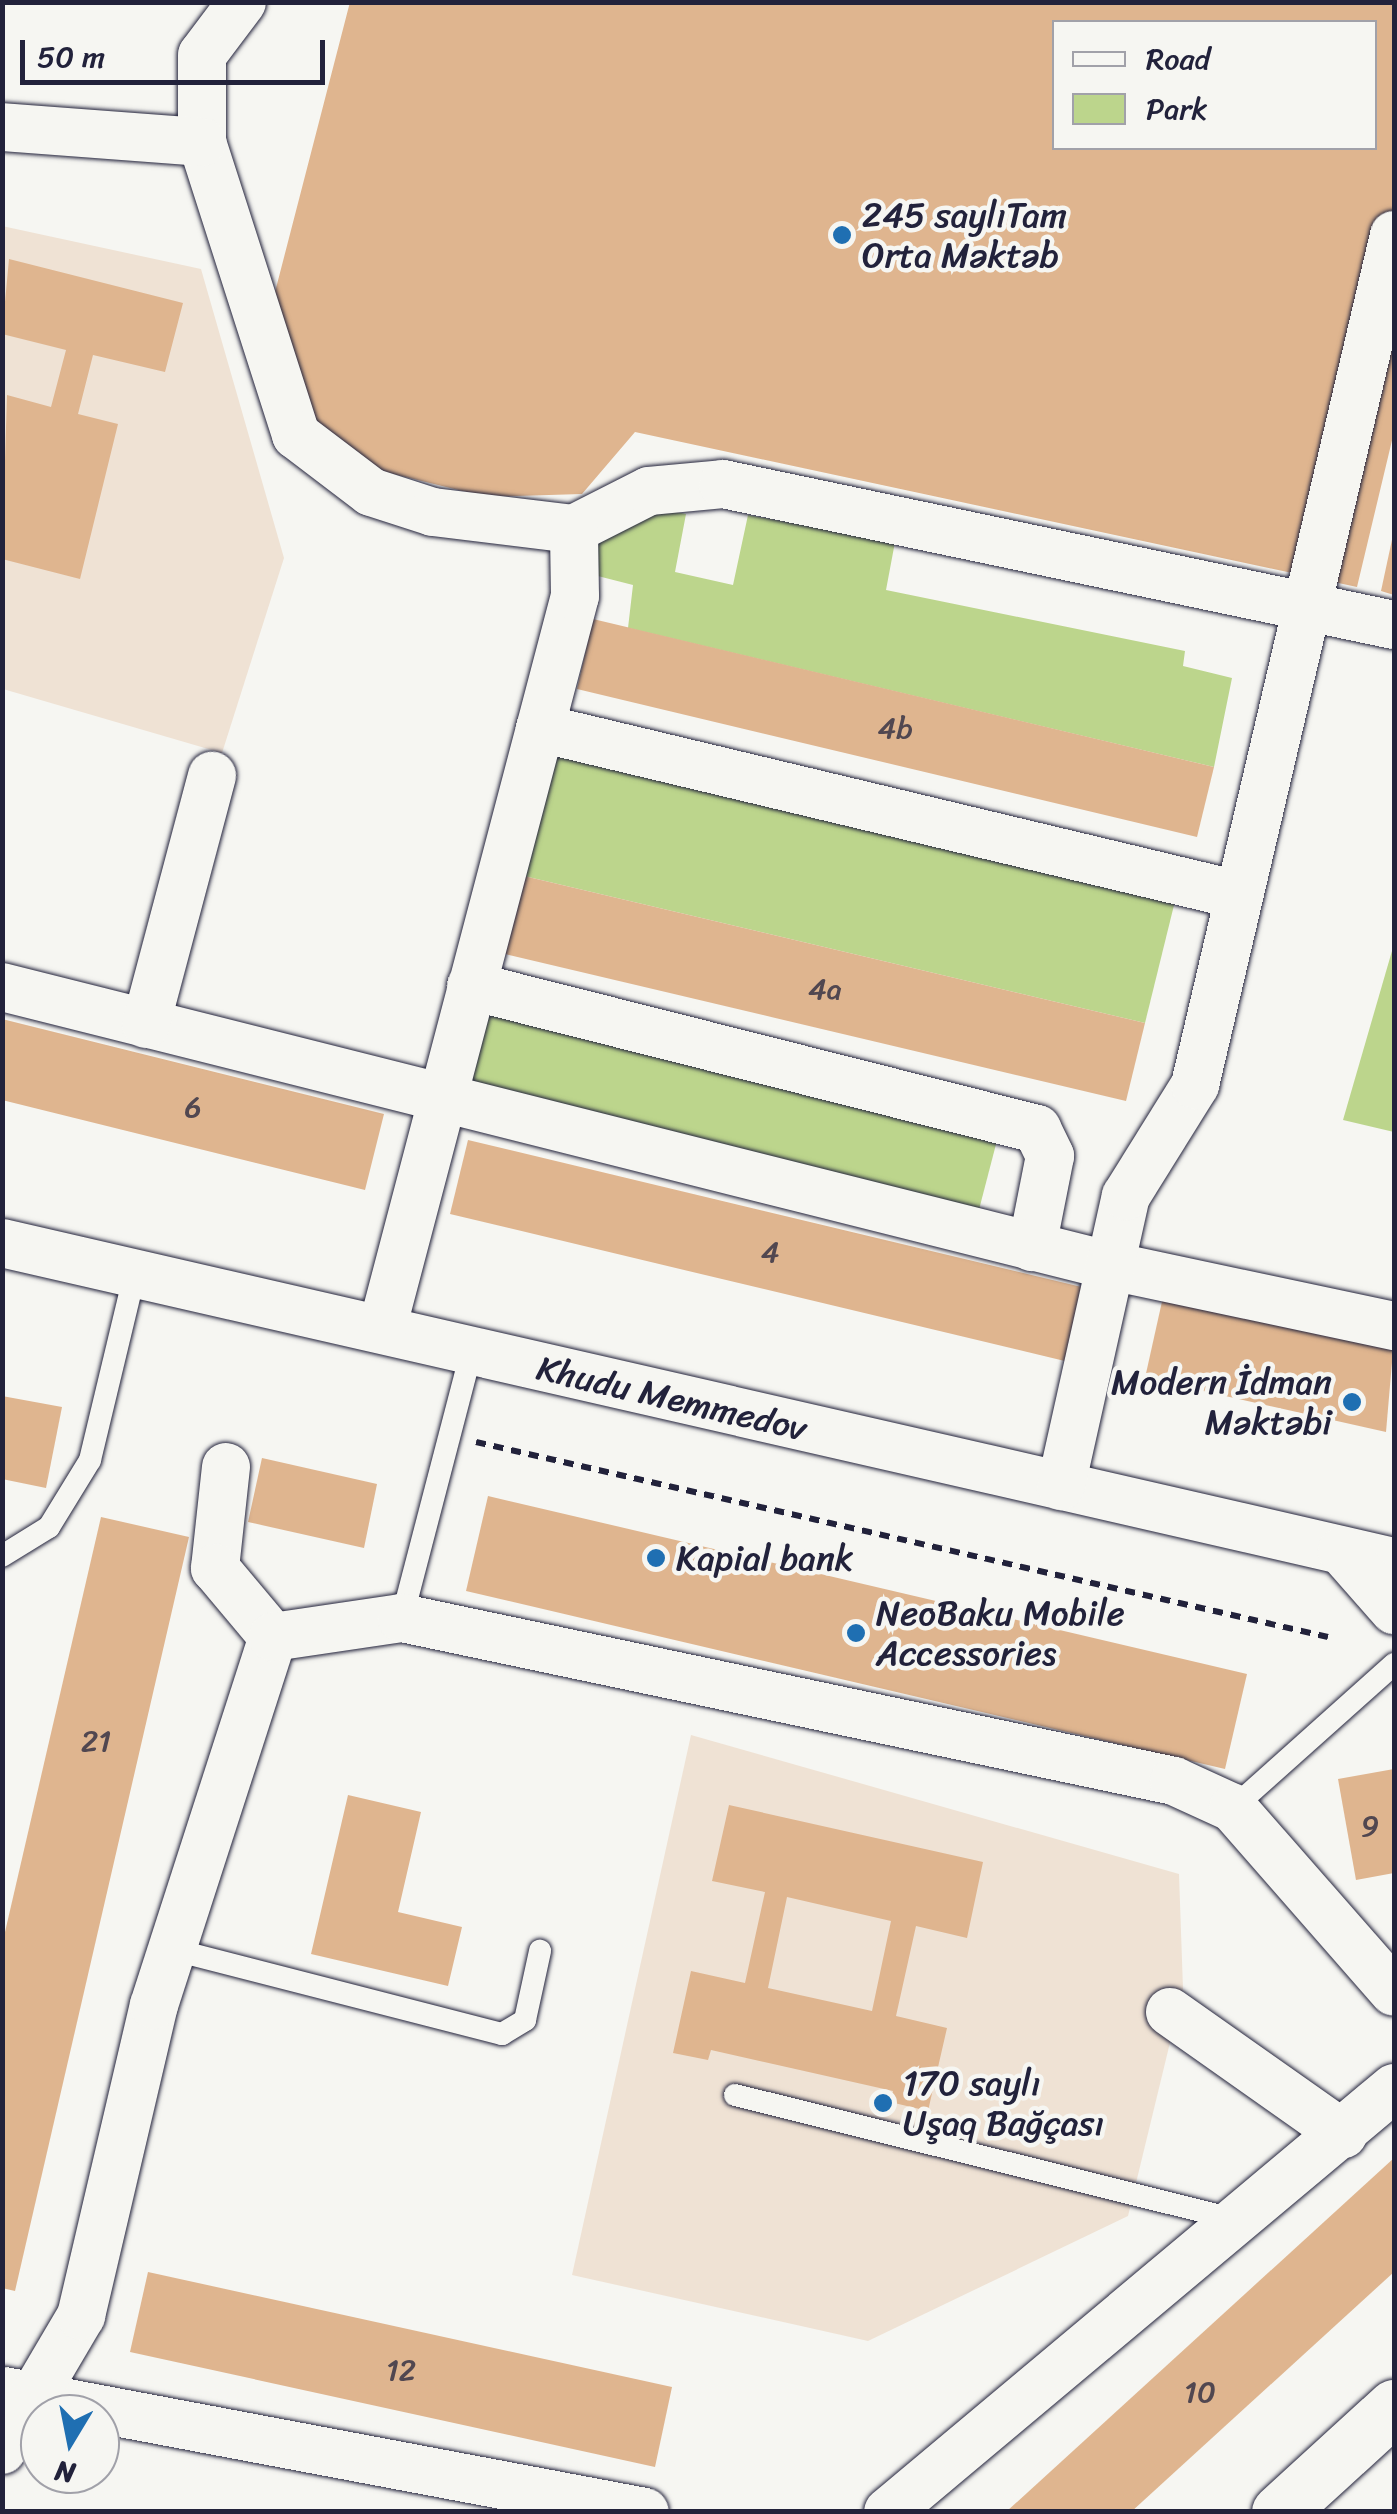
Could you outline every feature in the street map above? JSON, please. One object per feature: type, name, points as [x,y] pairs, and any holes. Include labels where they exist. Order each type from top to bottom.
[{"type":"main road","points":[[1279,2512],[1394,2407]]},
{"type":"main road","points":[[1324,2512],[1394,2448]]},
{"type":"street","points":[[242,2],[202,55],[202,142],[296,434],[325,465],[433,512],[574,528],[649,491],[723,484],[1394,626]]},
{"type":"street","points":[[2,127],[202,142]]},
{"type":"street","points":[[1062,1486],[1111,1266],[1138,1167],[1195,1085],[1234,894],[1301,607],[1394,235]]},
{"type":"street","points":[[382,1330],[575,596],[574,528]]},
{"type":"street","points":[[540,728],[1234,894]]},
{"type":"street","points":[[146,1024],[212,776]]},
{"type":"street","points":[[471,986],[1037,1129],[1050,1156],[1032,1247]]},
{"type":"street","points":[[2,987],[1032,1247],[1394,1326]]},
{"type":"street","name":"Khudu Memmedov","points":[[2,1243],[1394,1562]]},
{"type":"street","points":[[226,1467],[215,1568],[273,1637]]},
{"type":"street","points":[[1342,1551],[1394,1610]]},
{"type":"street","points":[[273,1637],[402,1618],[1174,1781],[1232,1808],[1394,1992]]},
{"type":"street","points":[[2,2450],[18,2394],[81,2316],[171,1949],[273,1637]]},
{"type":"street","points":[[1170,2012],[1343,2134]]},
{"type":"street","points":[[888,2512],[1240,2221],[1394,2088]]},
{"type":"street","points":[[18,2394],[645,2512]]},
{"type":"lane","points":[[2,1556],[49,1526],[90,1460],[135,1274]]},
{"type":"lane","points":[[402,1618],[471,1353]]},
{"type":"lane","points":[[1232,1808],[1394,1664]]},
{"type":"lane","points":[[171,1949],[502,2034],[525,2020],[540,1951]]},
{"type":"lane","points":[[736,2096],[1240,2221]]},
{"type":"path","points":[[450,1436],[1328,1637]]},
{"type":"shaded area","points":[[2,226],[201,269],[284,558],[222,753],[3,689]]},
{"type":"shaded area","name":"170 saylı Uşaq Bağçası","points":[[691,1735],[1179,1874],[1183,1989],[1128,2216],[868,2341],[572,2275]]},
{"type":"green space","points":[[648,506],[686,514],[675,572],[733,585],[748,515],[895,542],[886,590],[1185,651],[1183,666],[1232,678],[1214,767],[628,628],[633,585],[586,573],[590,540]]},
{"type":"green space","points":[[548,753],[1176,897],[1145,1023],[524,876]]},
{"type":"green space","points":[[1394,944],[1394,1132],[1343,1120]]},
{"type":"green space","points":[[491,995],[1001,1125],[975,1225],[462,1099]]},
{"type":"building","name":"245 saylıTam Orta Məktəb","points":[[350,2],[1394,2],[1394,432],[1357,587],[635,432],[582,494],[487,497],[385,472],[323,439],[267,323]]},
{"type":"building","points":[[9,259],[183,303],[165,372],[93,355],[78,414],[118,424],[80,579],[2,559],[7,395],[51,407],[66,350],[2,334]]},
{"type":"building","points":[[1394,535],[1394,595],[1381,591]]},
{"type":"building","points":[[593,619],[1214,767],[1197,837],[577,689]]},
{"type":"building","points":[[524,876],[1145,1023],[1126,1101],[505,954]]},
{"type":"building","points":[[2,1019],[384,1114],[365,1190],[2,1100]]},
{"type":"building","points":[[468,1140],[1090,1289],[1073,1363],[450,1214]]},
{"type":"building","points":[[1165,1288],[1394,1339],[1386,1432],[1145,1378]]},
{"type":"building","points":[[2,1396],[62,1407],[46,1488],[2,1479]]},
{"type":"building","points":[[262,1458],[377,1484],[364,1548],[248,1522]]},
{"type":"building","name":"NeoBaku Mobile Accessories","points":[[488,1496],[1247,1674],[1225,1769],[466,1591]]},
{"type":"building","points":[[101,1517],[189,1537],[15,2291],[2,2288],[2,1945]]},
{"type":"building","points":[[1394,1769],[1394,1873],[1356,1880],[1338,1779]]},
{"type":"building","points":[[348,1795],[421,1812],[398,1912],[462,1927],[448,1986],[311,1954]]},
{"type":"building","points":[[729,1805],[983,1862],[967,1938],[916,1926],[896,2016],[947,2028],[928,2111],[890,2102],[893,2091],[711,2050],[708,2060],[673,2053],[691,1971],[745,1983],[765,1892],[712,1881]],"holes":[[[787,1897],[891,1921],[872,2011],[768,1988]]]},
{"type":"building","points":[[1394,2158],[1394,2272],[1131,2512],[1006,2512]]},
{"type":"building","points":[[148,2272],[672,2387],[655,2467],[130,2352]]},
{"type":"place","name":"245 saylıTam Orta Məktəb","points":[[842,235]]},
{"type":"place","name":"Modern İdman Məktəbi","points":[[1352,1402]]},
{"type":"place","name":"Kapial bank","points":[[656,1558]]},
{"type":"place","name":"NeoBaku Mobile Accessories","points":[[856,1633]]},
{"type":"place","name":"170 saylı Uşaq Bağçası","points":[[883,2103]]}]
